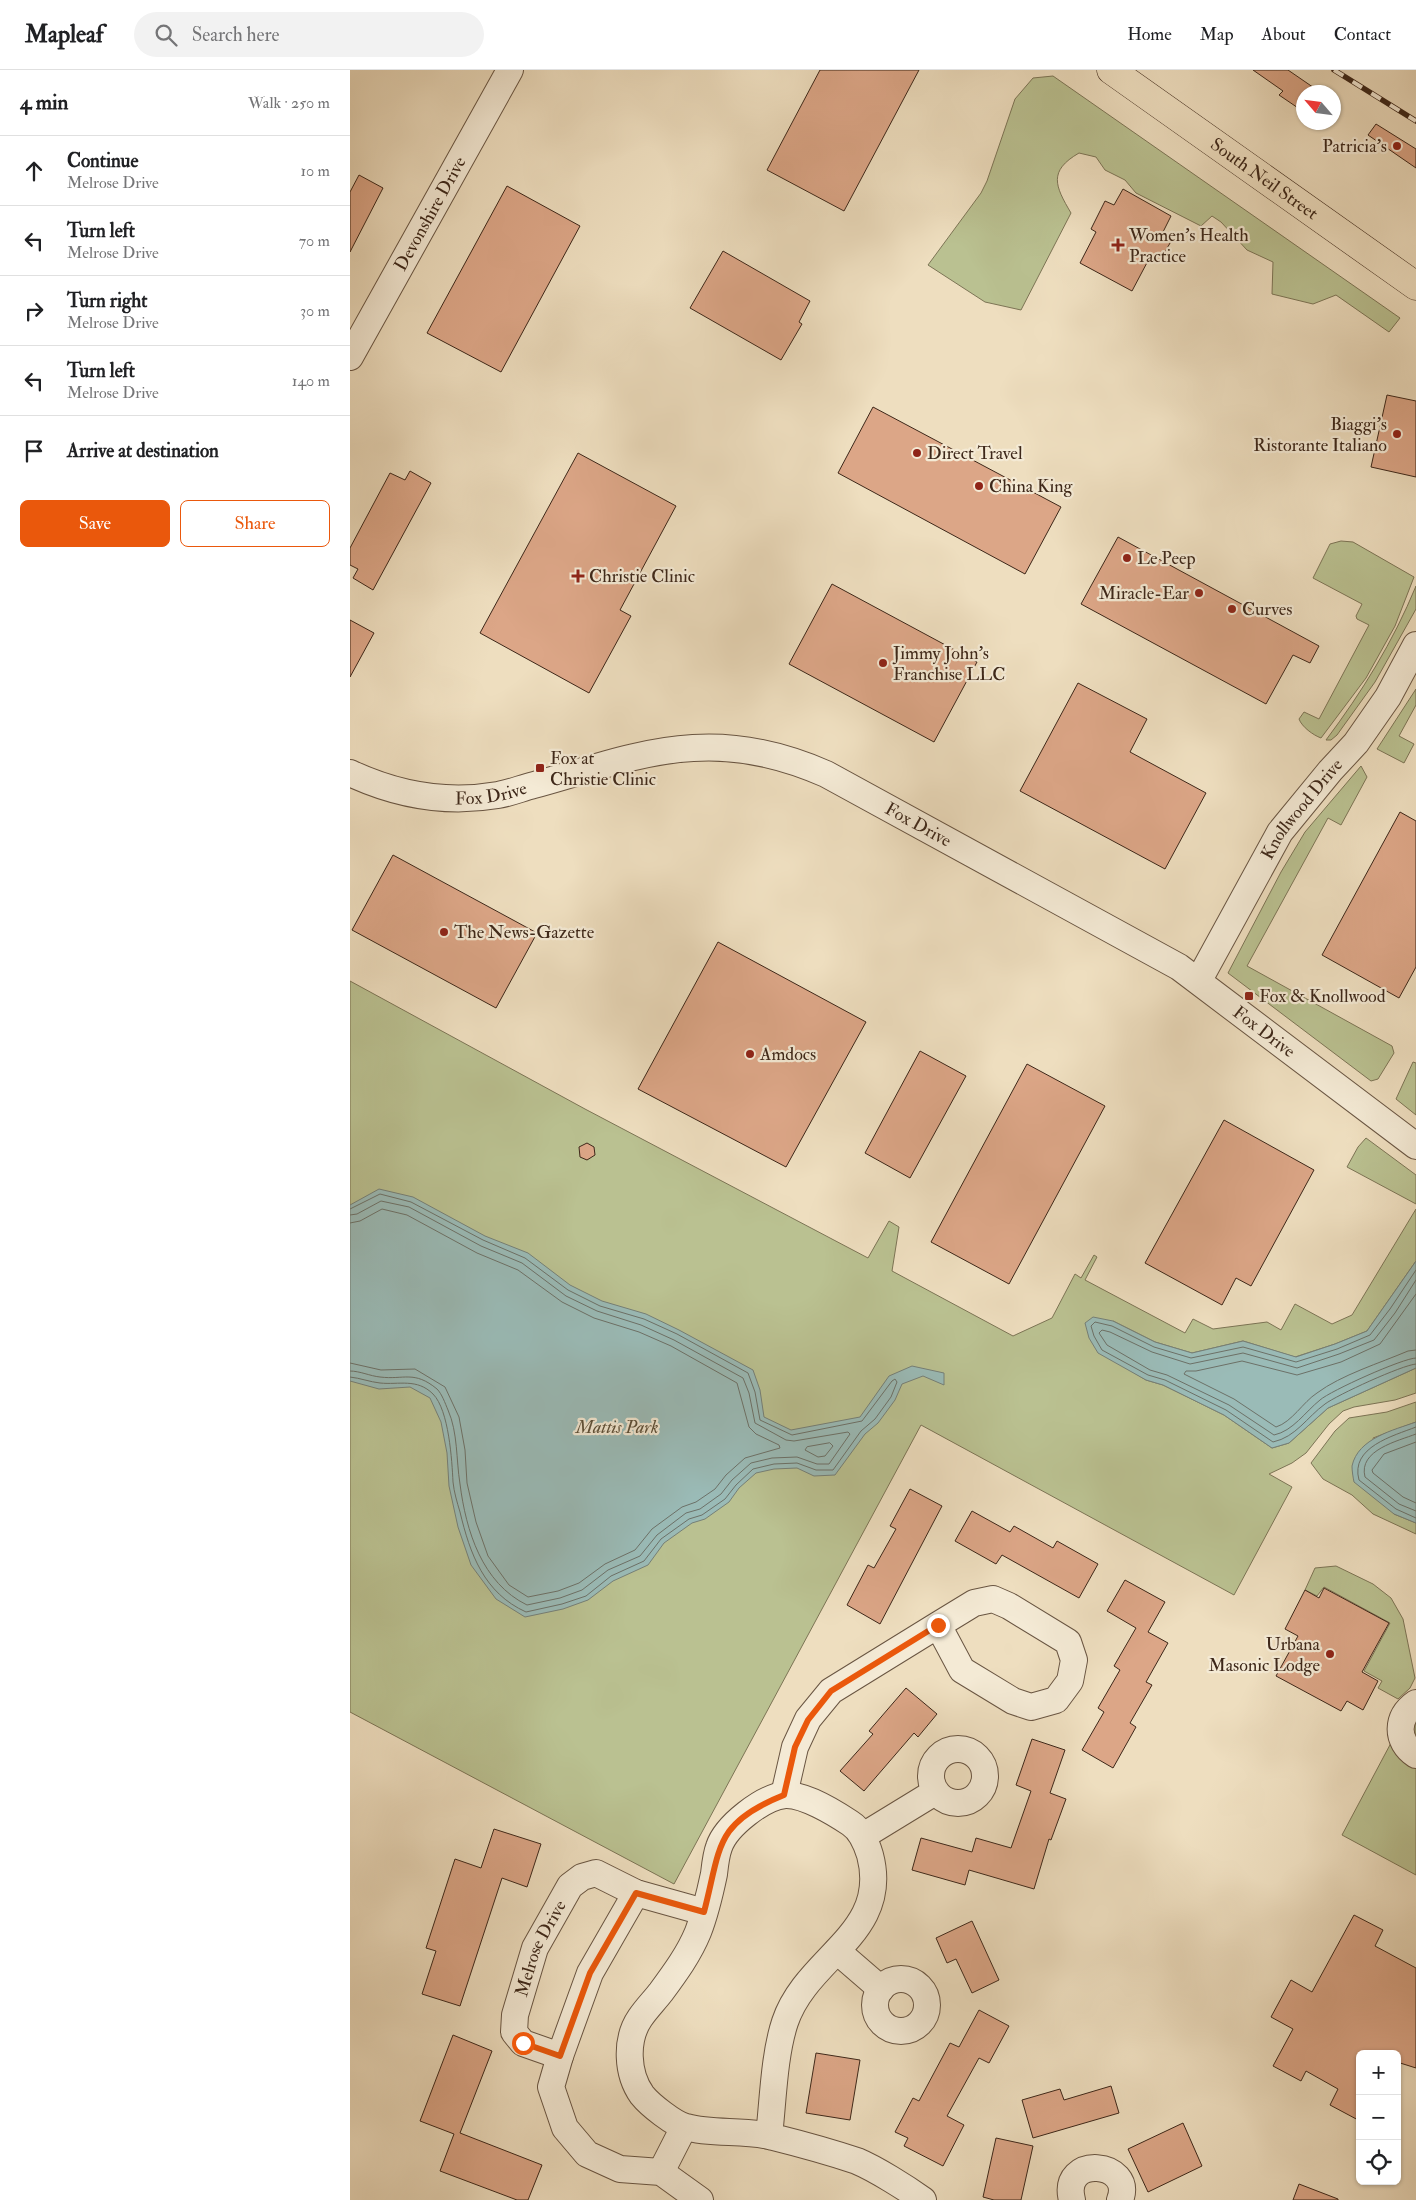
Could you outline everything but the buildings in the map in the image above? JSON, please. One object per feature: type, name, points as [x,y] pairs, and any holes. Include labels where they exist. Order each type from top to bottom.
[{"type":"main road","name":"South Neil Street","points":[[1111,70],[1416,286]]},
{"type":"street","name":"Devonshire Drive","points":[[350,357],[510,70]]},
{"type":"street","name":"Knollwood Drive","points":[[1199,980],[1280,832],[1330,771],[1356,743],[1388,697],[1416,645]]},
{"type":"street","name":"Fox Drive","points":[[350,773],[374,784],[408,794],[435,798],[466,799],[499,795],[663,752],[694,748],[734,750],[775,756],[801,763],[826,774],[1167,959],[1199,980],[1416,1146]]},
{"type":"street","points":[[784,1795],[795,1747],[808,1720],[831,1691],[938,1625],[974,1603],[994,1599],[1068,1642],[1074,1660],[1070,1681],[1056,1700],[1031,1707],[1013,1702],[962,1670],[938,1625]]},
{"type":"street","points":[[1416,1703],[1403,1716],[1400,1728],[1402,1742],[1416,1755]]},
{"type":"street","points":[[863,1836],[935,1792]]},
{"type":"street","points":[[769,2136],[776,2068],[785,2022],[800,1991],[817,1969],[837,1951],[865,1917],[872,1899],[873,1880],[871,1860],[863,1836],[852,1824],[812,1802],[799,1797],[784,1795],[760,1805],[731,1826],[719,1846],[698,1932],[683,1962],[639,2018],[630,2040],[630,2060],[635,2083],[644,2097],[684,2127],[769,2136],[859,2162],[896,2193],[923,2200]]},
{"type":"street","name":"Melrose Drive","points":[[560,2056],[523,2043],[514,2032],[514,2015],[535,1948],[570,1886],[582,1877],[596,1873],[636,1893],[704,1912]]},
{"type":"street","points":[[636,1893],[590,1973],[551,2086],[564,2128],[586,2154],[620,2169],[661,2172],[700,2200]]},
{"type":"street","points":[[837,1951],[881,1988]]},
{"type":"street","points":[[661,2172],[684,2127]]},
{"type":"street","points":[[1072,2200],[1072,2183],[1078,2174],[1088,2168],[1098,2167],[1108,2170],[1117,2176],[1121,2186],[1120,2200]]},
{"type":"green space","points":[[1053,76],[1400,318],[1389,332],[1336,295],[1313,304],[1272,294],[1273,262],[1247,250],[1221,222],[1212,216],[1201,226],[1136,193],[1125,180],[1105,170],[1096,157],[1079,153],[1062,166],[1057,180],[1061,195],[1071,213],[1021,310],[985,302],[928,265],[981,193],[987,181],[1015,99],[1033,78]]},
{"type":"green space","points":[[1341,541],[1353,542],[1414,577],[1395,626],[1366,678],[1321,738],[1308,730],[1299,719],[1304,712],[1319,719],[1369,625],[1357,619],[1356,616],[1362,604],[1313,578],[1330,544]]},
{"type":"green space","points":[[1416,586],[1416,609],[1375,682],[1337,735],[1331,740],[1326,740],[1376,666]]},
{"type":"green space","points":[[1416,689],[1416,705],[1399,736],[1414,744],[1404,763],[1377,749]]},
{"type":"green space","points":[[1361,766],[1367,777],[1341,825],[1328,818],[1247,966],[1392,1046],[1394,1053],[1378,1079],[1371,1081],[1228,973],[1281,872],[1305,832]]},
{"type":"green space","name":"Mattis Park","points":[[350,981],[585,1109],[868,1258],[889,1221],[899,1227],[892,1271],[1013,1336],[1052,1318],[1075,1274],[1081,1278],[1094,1255],[1097,1257],[1085,1280],[1185,1333],[1193,1319],[1213,1329],[1267,1322],[1281,1330],[1295,1304],[1332,1324],[1352,1315],[1416,1209],[1416,1261],[1367,1331],[1335,1344],[1295,1357],[1243,1341],[1192,1353],[1155,1342],[1113,1321],[1123,1366],[1146,1380],[1163,1385],[1224,1415],[1272,1448],[1289,1443],[1328,1408],[1416,1368],[1416,1393],[1395,1400],[1354,1407],[1343,1411],[1329,1424],[1306,1453],[1292,1463],[1269,1474],[1292,1487],[1234,1595],[921,1425],[674,1884],[350,1712]]},
{"type":"green space","points":[[1413,1062],[1416,1063],[1416,1115],[1396,1099]]},
{"type":"green space","points":[[1366,1138],[1416,1175],[1416,1204],[1347,1167],[1358,1147]]},
{"type":"green space","points":[[1416,1402],[1416,1422],[1373,1438],[1394,1514],[1416,1523],[1416,1534],[1373,1514],[1352,1495],[1323,1479],[1311,1463],[1335,1431],[1349,1418],[1387,1412]]},
{"type":"green space","points":[[1336,1566],[1373,1584],[1391,1598],[1403,1619],[1415,1678],[1410,1688],[1398,1699],[1378,1688],[1382,1681],[1364,1671],[1390,1623],[1324,1587],[1317,1596],[1305,1590],[1315,1568]]},
{"type":"green space","points":[[1416,1696],[1416,1875],[1342,1835]]},
{"type":"water","points":[[379,1189],[413,1197],[485,1236],[528,1253],[570,1285],[602,1301],[646,1314],[753,1370],[760,1390],[764,1417],[791,1430],[860,1417],[889,1376],[912,1366],[944,1373],[944,1385],[923,1376],[902,1384],[895,1400],[878,1423],[865,1434],[835,1475],[814,1476],[797,1468],[774,1469],[756,1473],[739,1488],[729,1502],[705,1519],[692,1523],[664,1543],[648,1565],[613,1581],[588,1600],[563,1609],[525,1617],[496,1599],[471,1565],[458,1527],[449,1486],[447,1453],[441,1422],[430,1398],[410,1387],[379,1389],[350,1381],[350,1205]]},
{"type":"water","points":[[1416,1261],[1416,1368],[1328,1408],[1289,1443],[1272,1448],[1224,1415],[1163,1385],[1146,1380],[1098,1353],[1089,1338],[1085,1323],[1093,1317],[1113,1321],[1155,1342],[1192,1353],[1243,1341],[1296,1357],[1367,1331]]},
{"type":"water","points":[[1416,1422],[1416,1523],[1394,1514],[1354,1482],[1352,1466],[1361,1448],[1369,1442],[1378,1436]]},
{"type":"railway","points":[[1334,70],[1416,121]]},
{"type":"place","name":"Patricia's","points":[[1397,146]]},
{"type":"place","name":"Women's Health Practice","points":[[1118,245]]},
{"type":"place","name":"Biaggi's Ristorante Italiano","points":[[1397,434]]},
{"type":"place","name":"Direct Travel","points":[[917,453]]},
{"type":"place","name":"China King","points":[[979,486]]},
{"type":"place","name":"Le Peep","points":[[1127,558]]},
{"type":"place","name":"Christie Clinic","points":[[578,576]]},
{"type":"place","name":"Miracle-Ear","points":[[1199,593]]},
{"type":"place","name":"Curves","points":[[1232,609]]},
{"type":"place","name":"Jimmy John's Franchise LLC","points":[[883,663]]},
{"type":"place","name":"Fox at Christie Clinic","points":[[540,768]]},
{"type":"place","name":"The News-Gazette","points":[[444,932]]},
{"type":"place","name":"Fox & Knollwood","points":[[1249,996]]},
{"type":"place","name":"Amdocs","points":[[750,1054]]},
{"type":"place","name":"Urbana Masonic Lodge","points":[[1330,1654]]},
{"type":"route","points":[[523,2043],[560,2056],[590,1973],[636,1893],[704,1912],[719,1846],[731,1826],[744,1815],[760,1805],[784,1795],[795,1747],[808,1720],[831,1691],[938,1625]]}]
